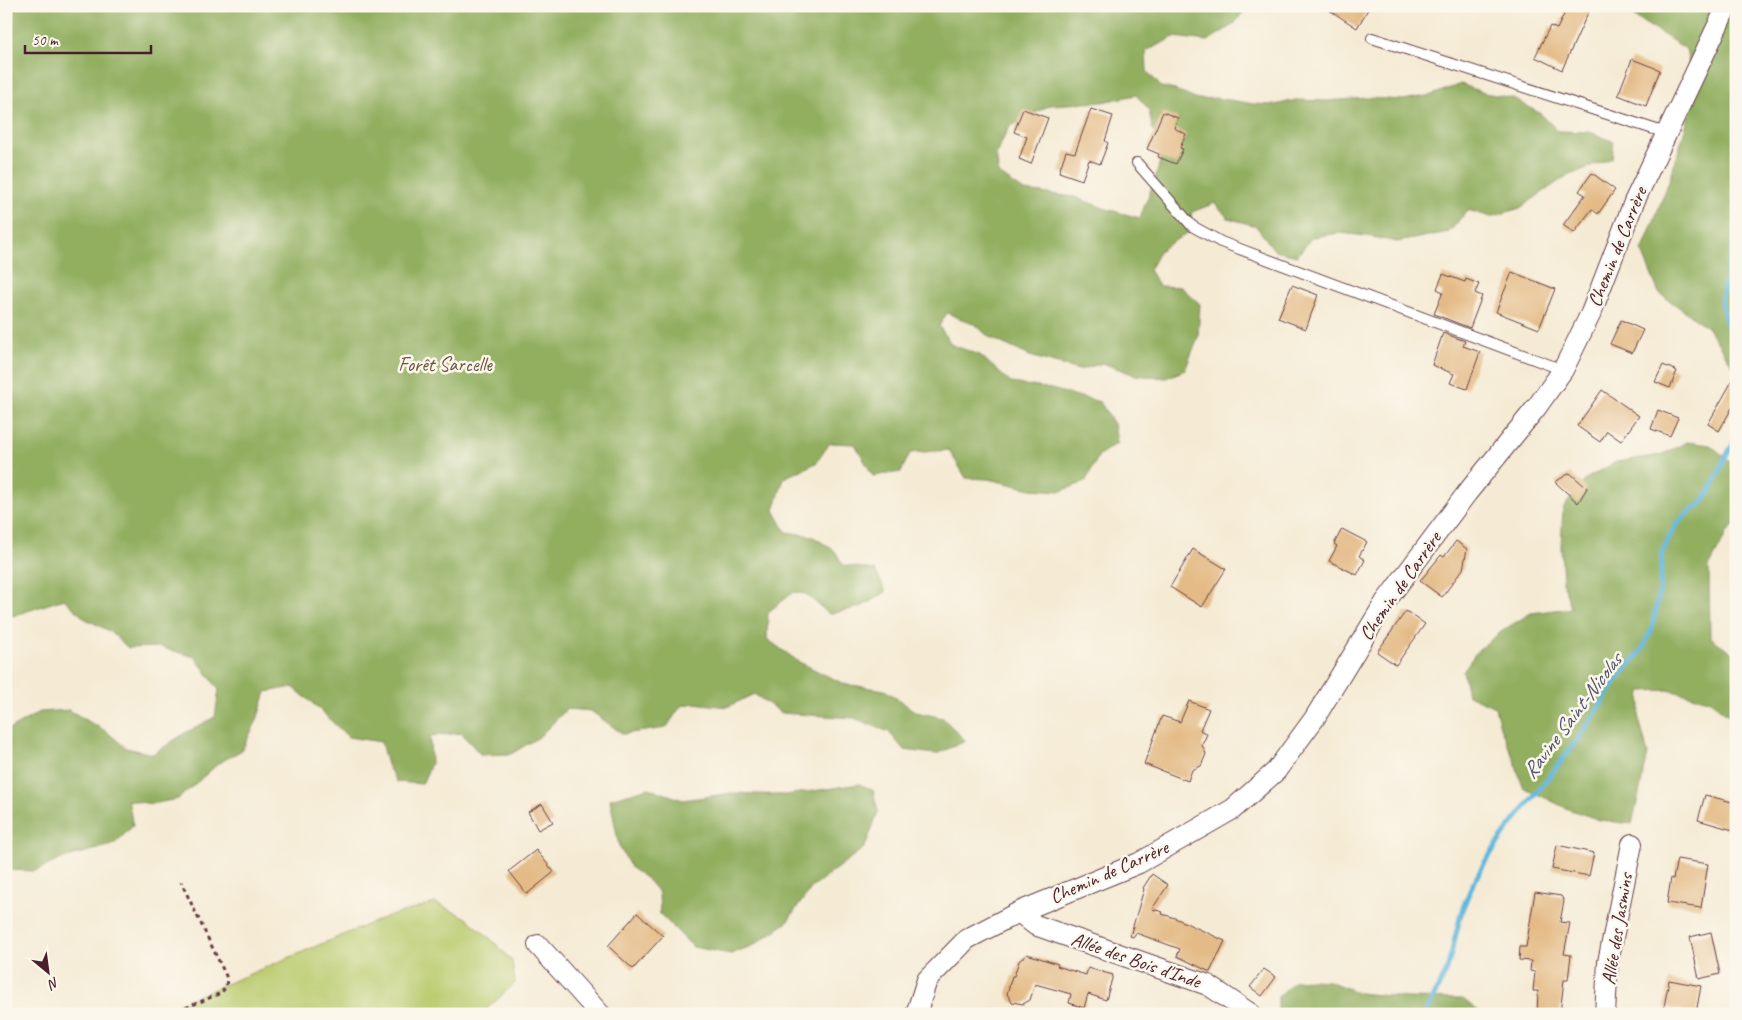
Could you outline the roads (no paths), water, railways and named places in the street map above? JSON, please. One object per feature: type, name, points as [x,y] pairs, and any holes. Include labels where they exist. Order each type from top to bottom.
[{"type":"street","name":"Chemin de Carrère","points":[[916,1014],[927,980],[967,939],[1019,912],[1139,863],[1233,809],[1276,771],[1314,720],[1386,601],[1467,493],[1536,408],[1563,370],[1591,313],[1634,202],[1727,6]]},
{"type":"street","name":"Allée des Jasmins","points":[[1605,1014],[1608,962],[1632,844]]},
{"type":"street","name":"Allée des Bois d'Inde","points":[[1019,912],[1035,925],[1208,985],[1251,1014]]},
{"type":"street","points":[[538,945],[600,1014]]},
{"type":"lane","points":[[1372,38],[1666,133]]},
{"type":"lane","points":[[1136,163],[1192,226],[1221,242],[1563,370]]},
{"type":"waterway","name":"Ravine Saint-Nicolas","points":[[1736,232],[1721,301],[1736,348]]},
{"type":"waterway","name":"Ravine Saint-Nicolas","points":[[1425,1014],[1447,970],[1462,910],[1485,862],[1505,833],[1582,734],[1617,680],[1641,651],[1651,632],[1660,589],[1662,553],[1668,539],[1676,525],[1702,503],[1712,488],[1726,456],[1736,439]]},
{"type":"park label","name":"Forêt Sarcelle","points":[[445,364]]}]
